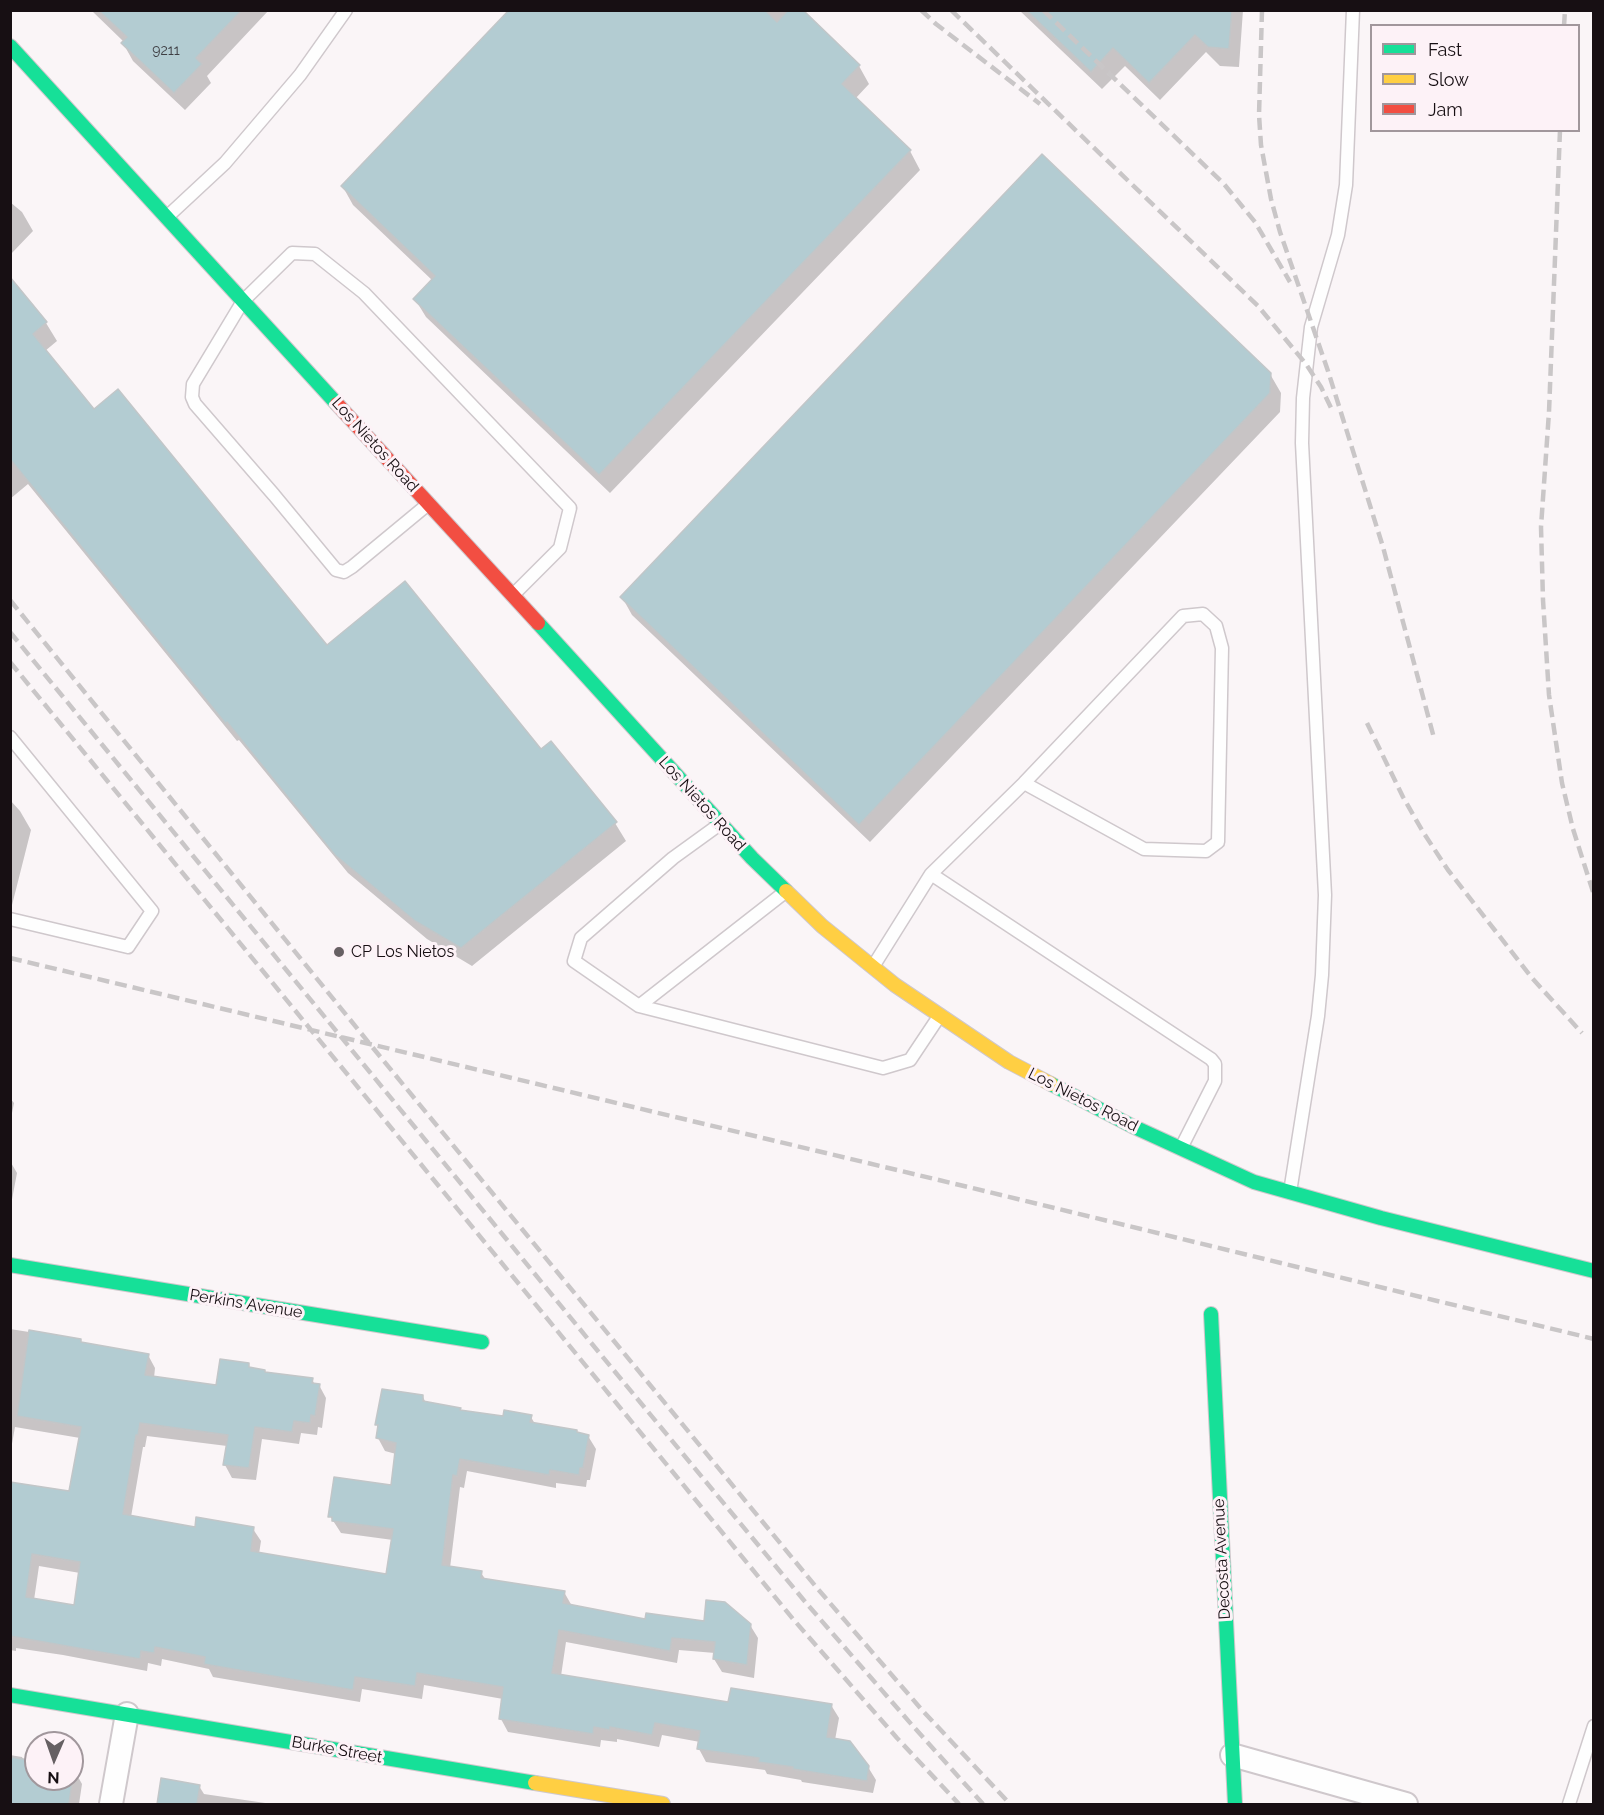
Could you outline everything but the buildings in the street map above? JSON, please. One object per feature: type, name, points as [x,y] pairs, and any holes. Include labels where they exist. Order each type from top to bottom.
[{"type":"street","name":"Los Nietos Road","points":[[10,46],[752,858],[822,926],[895,985],[1010,1062],[1132,1126],[1254,1182],[1381,1218],[1593,1271]]},
{"type":"street","name":"Perkins Avenue","points":[[10,1265],[482,1342]]},
{"type":"street","name":"Decosta Avenue","points":[[1210,1314],[1235,1804]]},
{"type":"street","name":"Burke Street","points":[[10,1695],[663,1804]]},
{"type":"street","points":[[111,1804],[127,1714]]},
{"type":"street","points":[[1232,1755],[1406,1804]]},
{"type":"lane","points":[[167,217],[225,163],[300,75],[346,10]]},
{"type":"lane","points":[[1290,1192],[1318,1016],[1325,895],[1302,443],[1303,398],[1311,327],[1338,235],[1346,185],[1353,10]]},
{"type":"lane","points":[[428,504],[352,567],[344,572],[336,570],[195,404],[192,397],[192,384],[243,301],[292,253],[315,255],[364,293],[570,508],[560,548],[512,596]]},
{"type":"lane","points":[[872,967],[932,874],[1024,783],[1183,616],[1203,614],[1216,626],[1222,648],[1218,842],[1206,851],[1144,849],[1024,783]]},
{"type":"lane","points":[[10,737],[152,911],[128,947],[10,920]]},
{"type":"lane","points":[[721,824],[673,858],[581,938],[574,961],[639,1006],[883,1068],[910,1060],[940,1016]]},
{"type":"lane","points":[[932,874],[1211,1059],[1215,1064],[1215,1081],[1181,1149]]},
{"type":"lane","points":[[639,1006],[786,891]]},
{"type":"lane","points":[[1569,1804],[1593,1726]]},
{"type":"railway","points":[[921,10],[1040,104]]},
{"type":"railway","points":[[951,10],[1258,306],[1306,364],[1333,412]]},
{"type":"railway","points":[[1043,10],[1224,184],[1255,222],[1290,282]]},
{"type":"railway","points":[[1262,10],[1259,115],[1261,145],[1271,199],[1383,547],[1434,738]]},
{"type":"railway","points":[[1564,24],[1565,10]]},
{"type":"railway","points":[[1560,132],[1549,412],[1541,527],[1543,600],[1549,695],[1562,783],[1573,829],[1594,895]]},
{"type":"railway","points":[[10,600],[369,1043],[817,1588],[922,1710],[1010,1804]]},
{"type":"railway","points":[[10,632],[807,1604],[983,1804]]},
{"type":"railway","points":[[10,662],[793,1619],[897,1738],[959,1804]]},
{"type":"railway","points":[[1367,723],[1403,797],[1448,870],[1532,978],[1582,1033]]},
{"type":"railway","points":[[10,958],[1594,1339]]},
{"type":"traffic: fast","points":[[10,46],[337,404]]},
{"type":"traffic: fast","points":[[538,623],[752,858],[786,891]]},
{"type":"traffic: fast","points":[[1051,1084],[1132,1126],[1254,1182],[1381,1218],[1594,1271]]},
{"type":"traffic: fast","points":[[10,1265],[482,1342]]},
{"type":"traffic: fast","points":[[1211,1314],[1235,1804]]},
{"type":"traffic: fast","points":[[10,1695],[535,1783]]},
{"type":"traffic: slow","points":[[786,891],[822,926],[895,985],[1009,1062],[1051,1084]]},
{"type":"traffic: slow","points":[[535,1783],[663,1804]]},
{"type":"traffic: jam","points":[[337,404],[538,623]]},
{"type":"place","name":"CP Los Nietos","points":[[339,952]]}]
